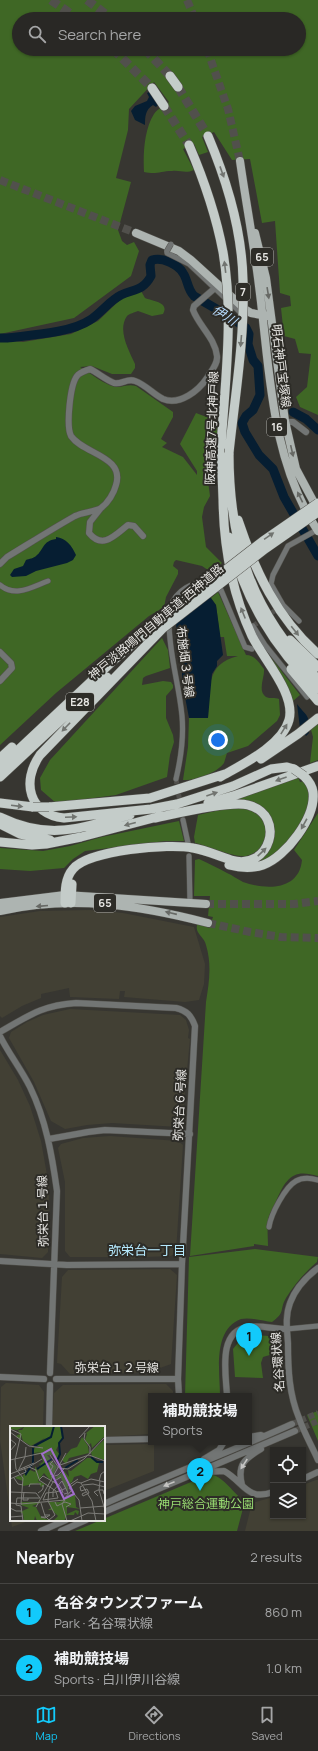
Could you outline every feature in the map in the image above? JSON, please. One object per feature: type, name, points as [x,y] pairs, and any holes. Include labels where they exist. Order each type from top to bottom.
[{"type":"highway","points":[[170,76],[178,87]]},
{"type":"highway","points":[[152,88],[164,106]]},
{"type":"highway","name":"阪神高速7号北神戸線","points":[[208,136],[224,177],[234,213],[241,250],[243,280],[242,333],[229,453],[229,486],[234,528],[248,575],[262,604],[283,640],[318,679]]},
{"type":"highway","name":"阪神高速7号北神戸線","points":[[189,146],[208,192],[216,220],[227,283],[227,331],[221,446],[222,494],[233,553],[240,574],[262,620],[301,672],[318,689]]},
{"type":"highway","points":[[229,453],[237,516],[246,545],[260,579],[296,634],[318,654]]},
{"type":"highway","points":[[220,777],[251,759],[273,743],[282,734],[288,724],[290,709],[289,698],[261,652],[241,608],[226,550],[223,528],[222,494]]},
{"type":"highway","name":"神戸淡路鳴門自動車道;西神道路","points":[[0,767],[52,716],[115,658],[161,620],[263,541],[318,503]]},
{"type":"highway","name":"神戸淡路鳴門自動車道;西神道路","points":[[0,777],[119,666],[162,629],[265,549],[318,512]]},
{"type":"highway","points":[[262,604],[290,641],[318,667]]},
{"type":"highway","points":[[151,809],[98,813],[64,818],[56,817],[46,813],[33,798],[30,788],[31,772],[40,755],[162,629]]},
{"type":"highway","points":[[273,636],[283,658],[318,701]]},
{"type":"highway","points":[[0,758],[30,730],[52,716]]},
{"type":"highway","points":[[98,813],[220,777],[256,761],[298,734],[318,718]]},
{"type":"highway","points":[[0,842],[40,845],[67,840],[155,818],[236,795],[315,766]]},
{"type":"highway","points":[[0,817],[25,828],[43,831],[66,831],[206,796],[244,782],[271,769],[287,767],[294,769],[304,776],[313,790],[311,810],[297,836],[285,850],[267,863],[253,868],[242,868],[225,864],[198,853],[173,849],[126,856],[85,864],[77,871],[73,879],[68,899]]},
{"type":"highway","points":[[0,803],[33,807],[49,807],[150,798]]},
{"type":"highway","points":[[68,899],[66,882],[70,872],[87,858],[174,845],[204,850],[231,860],[244,861],[251,860],[262,853],[270,840],[270,830],[267,819],[259,810],[248,805],[232,804],[155,818]]},
{"type":"highway","points":[[0,824],[28,837],[48,840],[67,840]]},
{"type":"main road","name":"65","points":[[240,161],[263,316]]},
{"type":"main road","name":"65","points":[[245,200],[262,256],[272,316]]},
{"type":"main road","name":"明石神戸宝塚線","points":[[136,233],[179,251],[246,310],[263,316],[272,316],[286,465],[316,531]]},
{"type":"main road","name":"明石神戸宝塚線","points":[[263,316],[281,422],[296,469],[318,512]]},
{"type":"main road","name":"65","points":[[0,903],[68,899],[206,904]]},
{"type":"main road","name":"65","points":[[0,911],[68,899],[168,912],[208,923]]},
{"type":"street","points":[[171,244],[186,251],[249,309],[251,313],[246,316],[242,314],[215,288],[189,264],[167,252],[171,244]]},
{"type":"street","points":[[143,536],[134,526],[128,525],[105,541],[94,539],[90,533],[90,522],[113,493],[118,477],[115,469],[108,459],[82,446],[70,434],[68,419],[72,390],[76,377],[83,372],[90,370],[113,382],[119,383],[125,380],[132,380],[140,383],[166,400],[178,399],[190,395],[200,388],[216,364],[218,358],[216,351],[194,313],[194,306],[215,288]]},
{"type":"street","points":[[281,422],[293,422],[306,432]]},
{"type":"street","points":[[0,564],[7,557],[76,515],[101,508]]},
{"type":"street","points":[[298,621],[283,605],[271,584],[273,575],[288,546],[316,531]]},
{"type":"street","points":[[0,585],[5,589],[16,592],[48,581]]},
{"type":"street","name":"布施畑３号線","points":[[176,780],[182,753],[182,715],[169,636],[169,606],[177,595],[189,586],[199,583],[221,590],[245,647],[252,649]]},
{"type":"street","points":[[253,626],[263,646],[307,697]]},
{"type":"street","points":[[0,652],[11,664],[12,668],[0,681]]},
{"type":"street","points":[[182,820],[188,842]]},
{"type":"street","points":[[189,856],[190,903]]},
{"type":"street","name":"弥栄台６号線","points":[[0,1032],[41,1009],[61,1004],[76,1003],[176,1008],[187,1011],[192,1018],[195,1026],[182,1264],[179,1393]]},
{"type":"street","name":"弥栄台１号線","points":[[0,1036],[31,1088],[49,1139],[56,1191],[55,1264],[50,1373]]},
{"type":"street","points":[[49,1139],[105,1130],[190,1134]]},
{"type":"street","points":[[269,1226],[274,1212],[289,1187],[296,1181],[304,1179],[312,1178],[318,1180]]},
{"type":"street","points":[[0,1261],[55,1264],[182,1264]]},
{"type":"street","name":"名谷環状線","points":[[318,1268],[302,1282],[295,1292],[289,1304],[286,1317],[288,1369],[292,1398],[298,1418],[318,1460]]},
{"type":"street","points":[[226,1393],[226,1348],[228,1340],[234,1333],[242,1328],[250,1326],[287,1329],[318,1326]]},
{"type":"street","points":[[44,1379],[46,1375],[50,1373],[54,1375],[56,1379],[54,1384],[50,1385]]},
{"type":"street","points":[[0,1377],[44,1379]]},
{"type":"street","points":[[44,1379],[46,1383],[50,1385]]},
{"type":"street","name":"弥栄台１２号線","points":[[56,1379],[178,1379]]},
{"type":"street","points":[[49,1426],[50,1385]]},
{"type":"street","points":[[252,1442],[292,1424]]},
{"type":"street","points":[[105,1512],[295,1431]]},
{"type":"street","points":[[252,1436],[273,1433]]},
{"type":"street","points":[[242,1485],[240,1471],[244,1462],[256,1452],[286,1435]]},
{"type":"street","points":[[105,1440],[148,1439]]},
{"type":"street","points":[[183,1470],[219,1450],[222,1445]]},
{"type":"street","points":[[105,1504],[246,1445]]},
{"type":"street","points":[[192,1475],[212,1470],[224,1471],[249,1492],[258,1495],[270,1493]]},
{"type":"street","points":[[306,1478],[318,1472]]},
{"type":"street","points":[[41,1531],[64,1521]]},
{"type":"street","points":[[61,1531],[84,1521]]},
{"type":"shaded area","points":[[90,910],[123,913],[194,927],[205,964],[204,984],[199,1000],[185,1002],[124,997],[125,991],[120,991],[119,999],[70,997],[69,988],[41,994],[41,998],[22,1006],[2,1018],[0,1016],[0,917],[40,911]]},
{"type":"shaded area","points":[[70,1009],[180,1015],[186,1020],[189,1030],[188,1038],[190,1039],[182,1123],[179,1127],[112,1123],[65,1129],[51,1121],[34,1082],[9,1038],[11,1032],[27,1022],[43,1015]]},
{"type":"shaded area","points":[[0,1050],[18,1080],[30,1106],[41,1141],[49,1186],[48,1252],[42,1258],[0,1254]]},
{"type":"shaded area","points":[[110,1136],[178,1141],[183,1145],[176,1252],[171,1256],[145,1257],[139,1254],[139,1258],[131,1259],[131,1257],[70,1257],[65,1251],[65,1182],[58,1148],[61,1144],[83,1138]]},
{"type":"shaded area","points":[[170,1269],[177,1275],[171,1364],[160,1368],[160,1372],[70,1374],[61,1364],[57,1363],[62,1277],[68,1270]]},
{"type":"shaded area","points":[[6,1383],[39,1385],[44,1392],[43,1426],[10,1426],[10,1513],[0,1440],[1,1387]]},
{"type":"shaded area","points":[[166,1384],[173,1391],[173,1393],[148,1393],[148,1434],[105,1437],[105,1426],[52,1426],[54,1393],[63,1385]]},
{"type":"shaded area","points":[[105,1445],[154,1445],[154,1471],[105,1491]]},
{"type":"shaded area","points":[[318,1480],[318,1531],[245,1531],[252,1503],[270,1498],[270,1519],[306,1519],[306,1484]]},
{"type":"shaded area","points":[[11,1521],[28,1521],[12,1527]]},
{"type":"green space","points":[[0,0],[318,0],[318,415],[300,407],[296,397],[307,387],[311,354],[299,353],[295,339],[284,336],[281,308],[291,306],[290,296],[280,293],[275,221],[262,223],[250,159],[232,160],[214,132],[202,137],[208,152],[199,155],[194,144],[183,149],[194,170],[185,172],[144,172],[144,150],[148,127],[155,112],[169,102],[154,82],[129,109],[128,130],[116,178],[131,182],[118,230],[122,241],[127,245],[134,242],[139,251],[131,276],[74,318],[0,334]]},
{"type":"green space","points":[[141,291],[145,298],[162,304],[165,310],[163,314],[152,316],[138,311],[127,316],[123,328],[127,347],[135,364],[135,368],[131,374],[112,374],[92,366],[80,367],[108,385],[117,387],[131,385],[136,386],[173,412],[173,417],[161,439],[167,443],[162,447],[183,457],[197,475],[197,471],[180,444],[196,413],[217,421],[217,441],[208,481],[210,496],[204,507],[202,517],[206,547],[222,563],[211,572],[202,566],[176,560],[173,566],[178,570],[178,574],[166,597],[164,607],[149,616],[56,693],[0,745],[0,340],[23,342],[71,334],[98,321],[122,298]]},
{"type":"green space","points":[[218,592],[246,655],[252,656],[264,669],[262,684],[263,694],[269,698],[279,699],[280,715],[277,721],[248,746],[227,753],[221,767],[199,778],[183,780],[188,747],[189,718],[208,718],[211,679],[220,665],[227,660],[238,656],[227,656],[224,637],[220,637],[216,605],[211,598]]},
{"type":"green space","points":[[162,638],[168,650],[170,668],[146,676],[143,678],[142,685],[163,681],[171,682],[173,685],[173,688],[166,696],[166,718],[173,735],[174,742],[170,755],[167,777],[116,795],[56,803],[41,790],[40,778],[50,760]]},
{"type":"green space","points":[[266,651],[300,695],[293,701],[287,686]]},
{"type":"green space","points":[[318,720],[318,760],[310,763],[313,737],[310,726]]},
{"type":"green space","points":[[298,777],[300,782],[304,781],[308,790],[309,802],[306,813],[297,830],[284,846],[270,858],[257,864],[247,865],[263,853],[274,840],[271,821],[264,809],[259,805],[244,801],[226,802]]},
{"type":"green space","points":[[233,807],[244,808],[256,812],[262,817],[267,829],[264,841],[257,851],[246,856],[241,856],[228,854],[195,843],[194,837],[198,815]]},
{"type":"green space","points":[[318,813],[318,1176],[302,1173],[291,1177],[287,1181],[268,1219],[268,1246],[254,1244],[254,1246],[190,1256],[209,974],[208,952],[205,942],[198,932],[197,926],[198,923],[209,928],[213,917],[208,916],[210,896],[194,896],[195,860],[199,859],[243,882],[252,885],[271,887],[288,883],[295,878],[300,870],[302,860],[294,850]]},
{"type":"green space","points":[[179,821],[184,841],[165,841],[85,851],[73,859],[64,868],[30,871],[0,869],[0,848],[43,851]]},
{"type":"green space","points":[[255,1249],[318,1257],[317,1262],[304,1274],[289,1293],[284,1302],[281,1313],[276,1319],[272,1322],[241,1319],[225,1332],[219,1364],[220,1393],[185,1393],[189,1257]]},
{"type":"green space","points":[[245,1334],[279,1337],[280,1352],[263,1357],[261,1363],[263,1378],[235,1377],[233,1349]]},
{"type":"green space","points":[[318,1411],[318,1441],[307,1415]]},
{"type":"green space","name":"神戸総合運動公園","points":[[210,1474],[220,1478],[245,1501],[237,1531],[75,1531],[99,1521],[105,1521],[105,1518]]},
{"type":"water","points":[[149,92],[158,105],[156,107],[153,105],[148,109],[145,116],[145,125],[135,120],[131,111],[135,106],[147,101],[149,97],[147,93]]},
{"type":"water","points":[[56,537],[63,539],[71,546],[76,555],[73,560],[36,571],[26,576],[12,577],[10,575],[14,569],[23,566],[26,560],[39,554],[48,542],[56,539]]},
{"type":"water","points":[[203,587],[216,605],[223,655],[217,661],[217,666],[212,674],[208,718],[189,718],[182,681],[182,651],[178,641],[174,606],[186,592]]},
{"type":"water","points":[[297,704],[309,722],[309,733],[306,736],[300,728]]},
{"type":"waterway","name":"伊川","points":[[0,338],[50,333],[82,324],[90,320],[121,295],[138,289],[145,284],[151,276],[150,265],[152,260],[165,260],[174,264],[185,276],[194,296],[232,318],[246,328],[249,334],[248,344],[253,360],[258,366],[260,395],[253,410],[246,416],[242,423],[245,432],[259,455],[273,469],[284,497],[318,556]]},
{"type":"waterway","points":[[293,412],[306,419],[318,430]]},
{"type":"tunnel","points":[[51,0],[68,12]]},
{"type":"tunnel","points":[[87,0],[103,12]]},
{"type":"tunnel","points":[[187,0],[192,12]]},
{"type":"tunnel","points":[[120,56],[152,88]]},
{"type":"tunnel","points":[[151,56],[170,76]]},
{"type":"tunnel","points":[[209,56],[228,109],[240,161]]},
{"type":"tunnel","points":[[178,87],[208,136]]},
{"type":"tunnel","points":[[164,106],[189,145]]},
{"type":"tunnel","points":[[0,180],[136,233]]},
{"type":"tunnel","points":[[253,626],[280,607]]},
{"type":"tunnel","points":[[176,779],[183,820]]},
{"type":"tunnel","points":[[206,904],[294,904],[318,901]]},
{"type":"tunnel","points":[[208,923],[281,937],[318,938]]},
{"type":"tunnel","points":[[292,1424],[318,1413]]},
{"type":"tunnel","points":[[295,1431],[318,1421]]},
{"type":"place","name":"名谷タウンズファーム","points":[[249,1356]]},
{"type":"place","name":"補助競技場","points":[[200,1491]]},
{"type":"district","name":"弥栄台一丁目","points":[[147,1250]]}]
